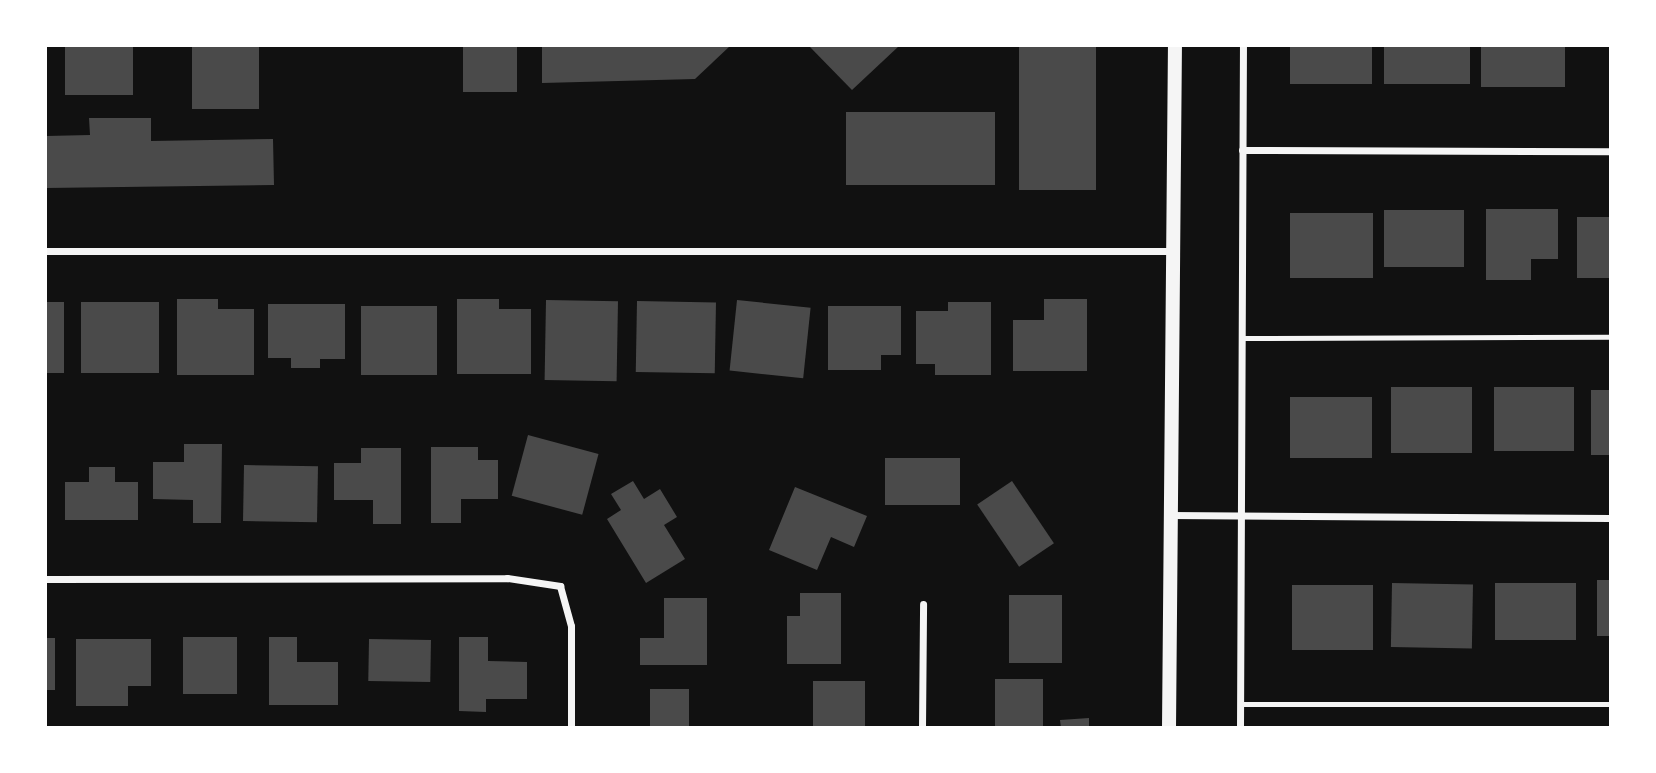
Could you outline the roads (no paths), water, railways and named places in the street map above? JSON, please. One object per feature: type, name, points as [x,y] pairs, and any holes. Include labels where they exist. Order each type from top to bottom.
[{"type":"main road","points":[[1170,727],[1169,515],[1175,46]]},
{"type":"street","points":[[1240,727],[1243,46]]},
{"type":"street","points":[[1242,150],[1611,151]]},
{"type":"street","points":[[46,251],[1172,251]]},
{"type":"street","points":[[1169,515],[1611,518]]},
{"type":"street","points":[[46,579],[508,578],[560,586],[571,626],[571,727]]},
{"type":"street","points":[[922,727],[923,604]]},
{"type":"lane","points":[[1242,338],[1611,337]]},
{"type":"lane","points":[[1240,704],[1611,704]]}]
